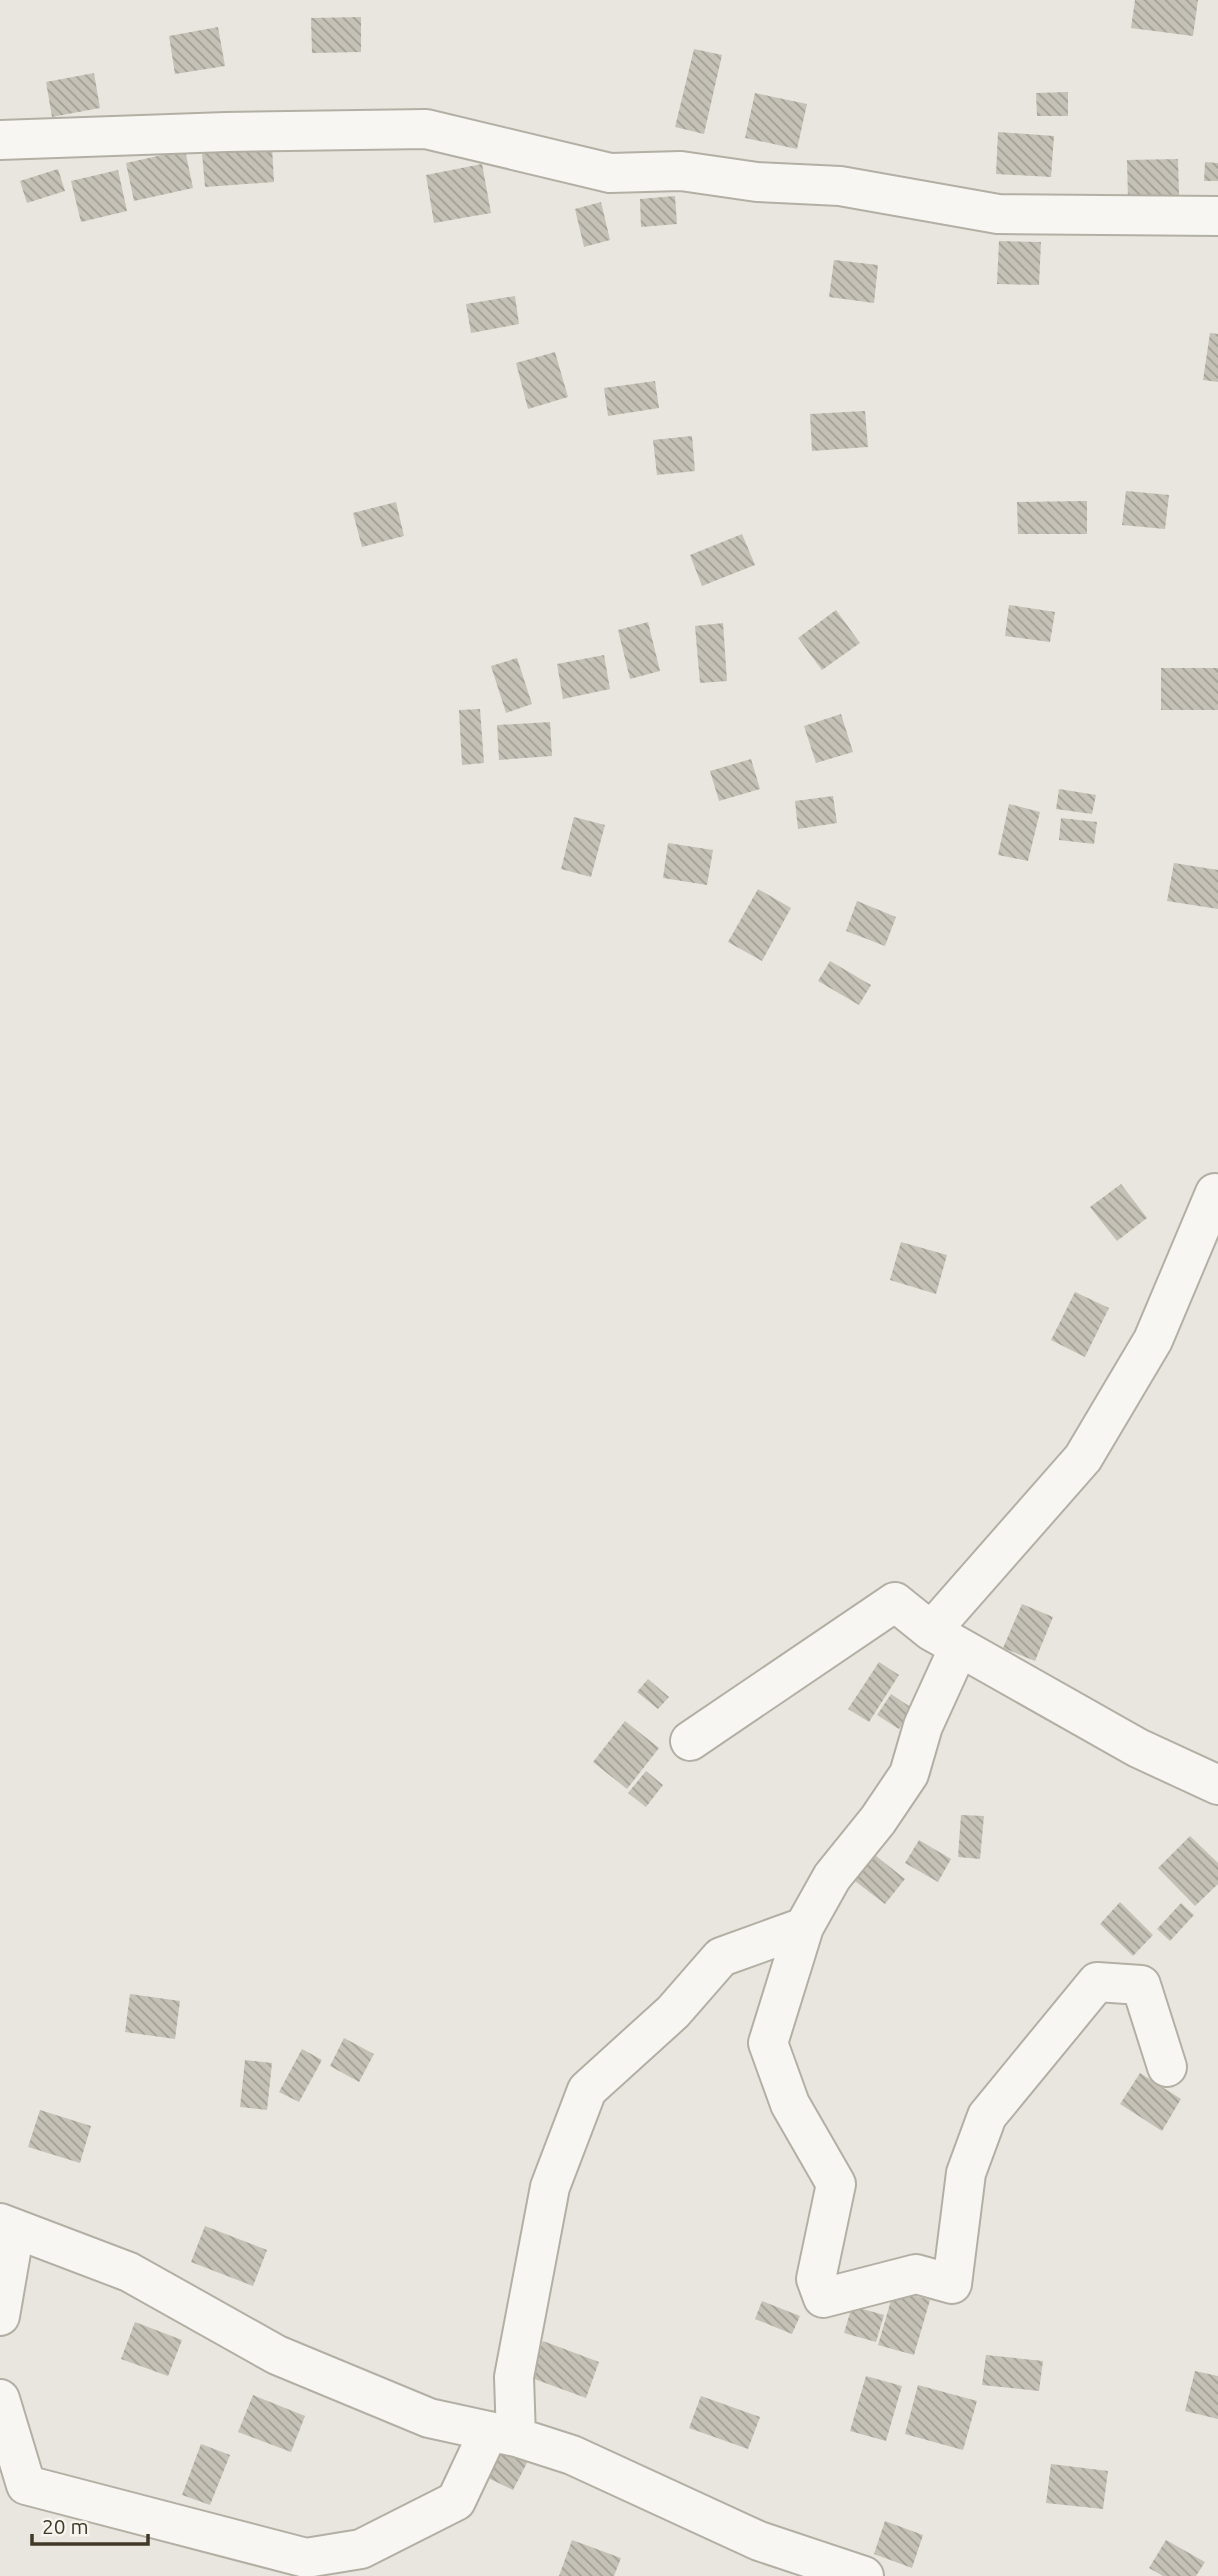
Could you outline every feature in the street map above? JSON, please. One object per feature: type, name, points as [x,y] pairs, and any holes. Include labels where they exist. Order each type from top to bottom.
[{"type":"street","points":[[0,140],[226,132],[426,129],[610,173],[681,172],[757,182],[840,186],[998,215],[1218,216]]},
{"type":"street","points":[[1167,2067],[1141,1985],[1097,1982],[987,2116],[965,2173],[952,2284],[916,2274],[823,2298],[816,2279],[836,2184],[790,2104],[768,2043],[804,1927],[832,1877],[909,1774],[945,1639],[1083,1458],[1153,1340],[1215,1193],[1218,1194]]},
{"type":"street","points":[[690,1741],[895,1602],[945,1639],[1138,1748],[1218,1785]]},
{"type":"street","points":[[0,2399],[26,2484],[306,2558],[360,2549],[456,2501],[503,2434],[550,2188],[587,2090],[673,2012],[721,1957],[804,1927]]},
{"type":"street","points":[[0,2316],[8,2226],[129,2272],[277,2355],[429,2418],[503,2434],[572,2455],[759,2541],[864,2576]]},
{"type":"building","points":[[1135,0],[1198,0],[1193,36],[1131,28]]},
{"type":"building","points":[[361,17],[361,52],[312,53],[311,18]]},
{"type":"building","points":[[218,27],[225,66],[175,74],[169,36]]},
{"type":"building","points":[[694,49],[722,55],[704,134],[675,127]]},
{"type":"building","points":[[94,73],[100,108],[52,117],[46,82]]},
{"type":"building","points":[[1068,92],[1068,116],[1037,116],[1036,93]]},
{"type":"building","points":[[755,93],[807,104],[797,149],[745,138]]},
{"type":"building","points":[[998,132],[1054,136],[1051,177],[996,174]]},
{"type":"building","points":[[272,147],[274,182],[205,187],[202,153]]},
{"type":"building","points":[[185,150],[193,188],[134,201],[126,163]]},
{"type":"building","points":[[1178,159],[1179,197],[1128,199],[1127,160]]},
{"type":"building","points":[[1205,162],[1218,163],[1218,181],[1204,181]]},
{"type":"building","points":[[482,164],[491,213],[434,223],[426,175]]},
{"type":"building","points":[[58,169],[65,191],[27,203],[20,181]]},
{"type":"building","points":[[118,170],[127,211],[81,222],[71,181]]},
{"type":"building","points":[[675,196],[677,224],[641,227],[640,199]]},
{"type":"building","points":[[601,202],[610,240],[584,247],[575,209]]},
{"type":"building","points":[[999,241],[1041,242],[1039,285],[997,284]]},
{"type":"building","points":[[834,260],[878,265],[874,303],[829,297]]},
{"type":"building","points":[[515,296],[519,324],[471,333],[466,304]]},
{"type":"building","points":[[1210,333],[1218,334],[1218,382],[1203,380]]},
{"type":"building","points":[[555,352],[568,397],[528,409],[516,363]]},
{"type":"building","points":[[655,381],[659,408],[608,416],[604,388]]},
{"type":"building","points":[[865,411],[868,447],[812,451],[810,414]]},
{"type":"building","points":[[692,436],[695,471],[657,475],[653,440]]},
{"type":"building","points":[[1126,491],[1169,495],[1165,529],[1122,525]]},
{"type":"building","points":[[1087,501],[1087,534],[1018,534],[1017,502]]},
{"type":"building","points":[[396,502],[404,536],[362,547],[353,513]]},
{"type":"building","points":[[742,534],[755,565],[702,586],[690,555]]},
{"type":"building","points":[[1009,605],[1055,612],[1050,642],[1005,636]]},
{"type":"building","points":[[836,610],[860,643],[822,670],[798,638]]},
{"type":"building","points":[[648,622],[660,671],[630,679],[618,630]]},
{"type":"building","points":[[723,623],[727,681],[700,683],[695,626]]},
{"type":"building","points":[[604,655],[610,689],[563,699],[557,664]]},
{"type":"building","points":[[517,658],[532,704],[506,713],[491,666]]},
{"type":"building","points":[[1161,668],[1218,668],[1218,710],[1161,710]]},
{"type":"building","points":[[480,709],[484,763],[462,765],[459,710]]},
{"type":"building","points":[[841,714],[853,752],[816,763],[804,726]]},
{"type":"building","points":[[550,722],[552,756],[499,760],[497,725]]},
{"type":"building","points":[[751,759],[760,789],[719,801],[710,771]]},
{"type":"building","points":[[1059,789],[1096,795],[1092,814],[1056,809]]},
{"type":"building","points":[[833,796],[837,823],[798,829],[795,801]]},
{"type":"building","points":[[1009,804],[1040,812],[1028,861],[998,855]]},
{"type":"building","points":[[574,817],[605,825],[591,877],[561,869]]},
{"type":"building","points":[[1061,818],[1097,822],[1094,844],[1059,840]]},
{"type":"building","points":[[668,843],[713,850],[707,885],[663,878]]},
{"type":"building","points":[[1174,863],[1218,870],[1218,909],[1167,901]]},
{"type":"building","points":[[758,889],[791,908],[762,961],[728,942]]},
{"type":"building","points":[[857,901],[896,917],[885,946],[846,931]]},
{"type":"building","points":[[830,961],[871,985],[859,1005],[818,981]]},
{"type":"building","points":[[1121,1184],[1147,1218],[1117,1241],[1090,1207]]},
{"type":"building","points":[[901,1242],[947,1255],[936,1294],[890,1280]]},
{"type":"building","points":[[1075,1292],[1109,1308],[1085,1357],[1051,1340]]},
{"type":"building","points":[[1022,1604],[1053,1617],[1035,1661],[1003,1648]]},
{"type":"building","points":[[879,1662],[899,1675],[869,1722],[848,1709]]},
{"type":"building","points":[[648,1679],[669,1697],[658,1709],[637,1692]]},
{"type":"building","points":[[891,1694],[912,1708],[899,1729],[877,1715]]},
{"type":"building","points":[[625,1721],[659,1748],[627,1789],[593,1762]]},
{"type":"building","points":[[646,1771],[663,1785],[646,1807],[628,1793]]},
{"type":"building","points":[[961,1815],[984,1816],[980,1859],[958,1857]]},
{"type":"building","points":[[1190,1836],[1218,1863],[1218,1884],[1195,1906],[1158,1868]]},
{"type":"building","points":[[919,1840],[951,1859],[938,1882],[905,1863]]},
{"type":"building","points":[[871,1852],[905,1879],[885,1904],[851,1878]]},
{"type":"building","points":[[1120,1902],[1153,1935],[1133,1956],[1100,1924]]},
{"type":"building","points":[[1181,1903],[1194,1915],[1170,1941],[1157,1929]]},
{"type":"building","points":[[130,1994],[180,2001],[175,2039],[125,2032]]},
{"type":"building","points":[[344,2038],[374,2054],[359,2082],[330,2066]]},
{"type":"building","points":[[302,2049],[322,2060],[299,2102],[279,2092]]},
{"type":"building","points":[[245,2060],[272,2063],[267,2110],[240,2107]]},
{"type":"building","points":[[1140,2073],[1181,2099],[1162,2131],[1120,2104]]},
{"type":"building","points":[[40,2110],[91,2126],[80,2163],[28,2147]]},
{"type":"building","points":[[205,2226],[267,2250],[253,2286],[191,2262]]},
{"type":"building","points":[[894,2290],[930,2300],[914,2355],[878,2345]]},
{"type":"building","points":[[762,2301],[800,2316],[792,2334],[755,2319]]},
{"type":"building","points":[[852,2306],[884,2315],[876,2342],[844,2333]]},
{"type":"building","points":[[135,2322],[182,2340],[168,2376],[121,2359]]},
{"type":"building","points":[[543,2341],[599,2362],[586,2398],[529,2377]]},
{"type":"building","points":[[986,2355],[1043,2361],[1039,2391],[982,2385]]},
{"type":"building","points":[[1195,2371],[1218,2376],[1218,2419],[1185,2411]]},
{"type":"building","points":[[866,2376],[902,2386],[886,2441],[850,2431]]},
{"type":"building","points":[[918,2385],[977,2401],[963,2450],[905,2434]]},
{"type":"building","points":[[253,2395],[305,2416],[291,2452],[238,2432]]},
{"type":"building","points":[[701,2396],[760,2417],[748,2449],[689,2428]]},
{"type":"building","points":[[201,2444],[230,2455],[210,2505],[182,2495]]},
{"type":"building","points":[[503,2444],[530,2457],[513,2490],[486,2477]]},
{"type":"building","points":[[1051,2464],[1108,2471],[1103,2509],[1046,2503]]},
{"type":"building","points":[[885,2521],[923,2535],[912,2568],[874,2554]]},
{"type":"building","points":[[572,2540],[621,2558],[614,2576],[559,2576]]},
{"type":"building","points":[[1166,2540],[1205,2562],[1196,2576],[1163,2576],[1149,2568]]}]
